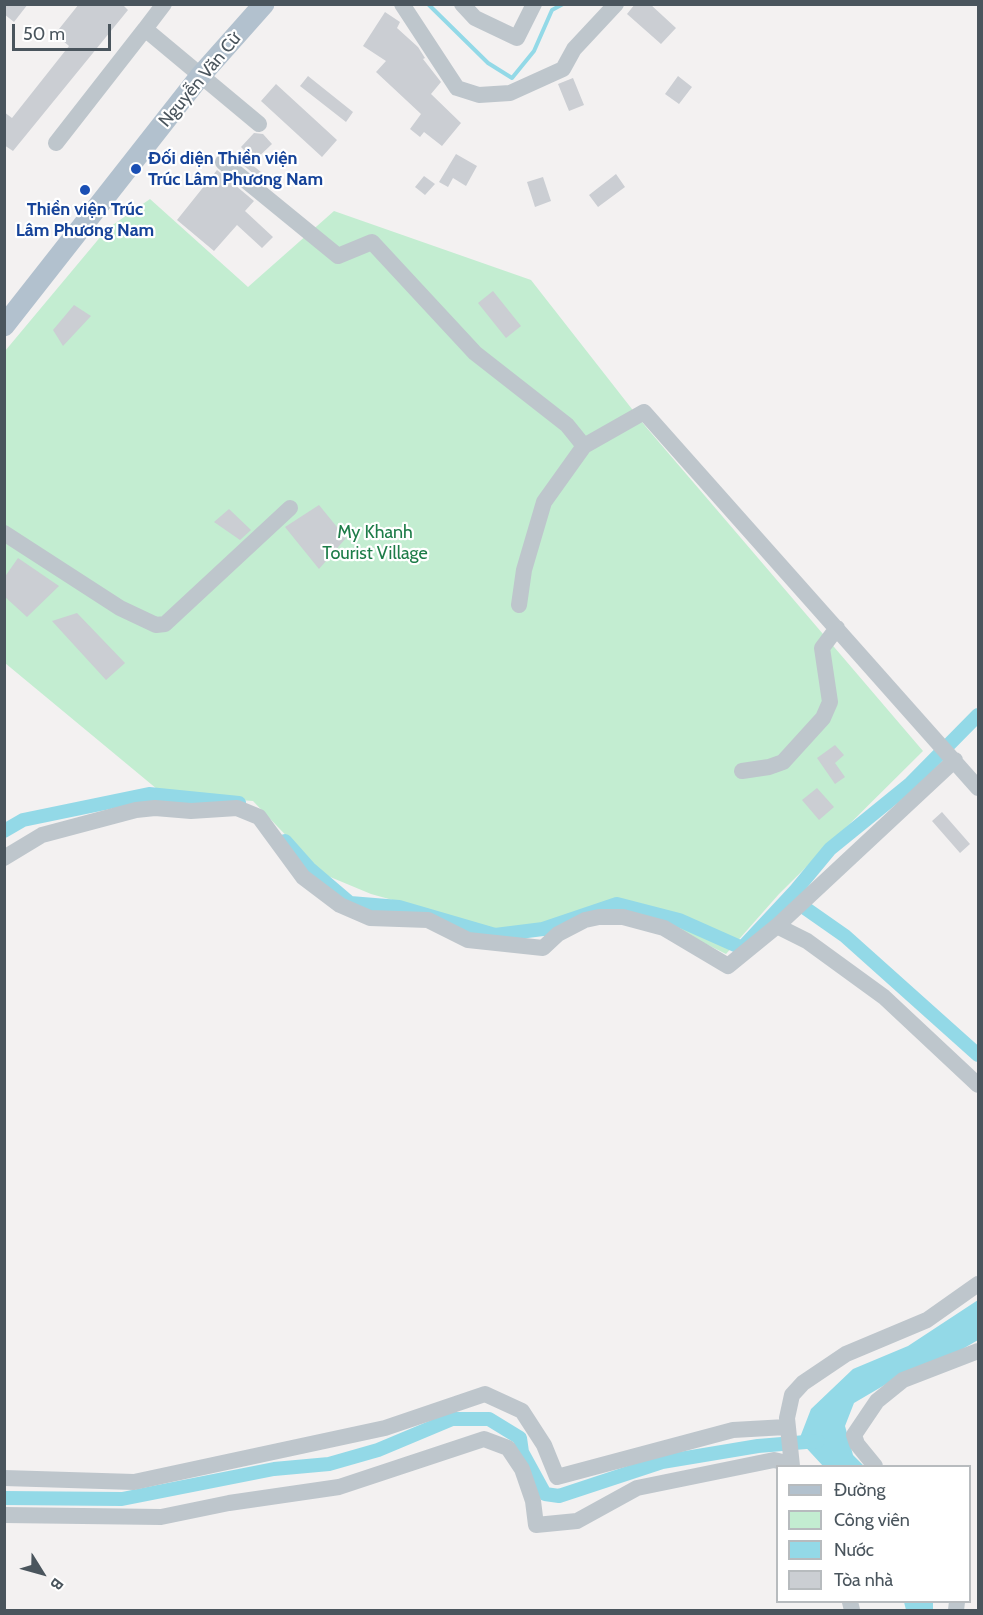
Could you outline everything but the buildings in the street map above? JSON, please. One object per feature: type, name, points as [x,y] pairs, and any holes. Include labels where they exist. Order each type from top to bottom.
[{"type":"main road","name":"Nguyễn Văn Cừ","points":[[4,326],[201,75],[262,6]]},
{"type":"street","points":[[56,143],[164,4]]},
{"type":"street","points":[[402,4],[457,88],[479,95],[510,93],[562,69],[574,49],[616,4]]},
{"type":"street","points":[[462,4],[475,18],[517,38],[534,4]]},
{"type":"street","points":[[145,29],[259,124]]},
{"type":"street","points":[[223,162],[338,256],[372,242],[475,353],[567,425],[584,446]]},
{"type":"street","points":[[519,605],[524,570],[544,502],[584,446],[644,412],[978,788]]},
{"type":"street","points":[[4,533],[120,608],[156,625],[165,624],[290,508]]},
{"type":"street","points":[[742,771],[770,767],[783,762],[823,718],[828,710],[830,696],[822,648],[837,628]]},
{"type":"street","points":[[4,858],[42,835],[136,810],[243,808],[259,817],[309,884],[340,905],[370,918],[428,920],[468,940],[543,948],[562,932],[585,920],[599,917],[623,917],[664,928],[728,966],[782,921],[954,759]]},
{"type":"street","points":[[782,921],[884,997],[978,1085]]},
{"type":"street","points":[[4,1515],[161,1517],[229,1503],[339,1487],[484,1439],[508,1448],[522,1468],[533,1501],[536,1525],[577,1521],[637,1488],[774,1460],[791,1465],[786,1427],[792,1395],[814,1373],[855,1349],[927,1320],[978,1284]]},
{"type":"street","points":[[873,1465],[857,1444],[854,1435],[877,1401],[903,1380],[978,1351]]},
{"type":"street","points":[[4,1478],[134,1482],[385,1428],[485,1394],[522,1412],[544,1445],[557,1477],[733,1430],[786,1427]]},
{"type":"green space","name":"My Khanh Tourist Village","points":[[150,199],[248,287],[334,211],[531,280],[646,427],[923,751],[779,894],[726,954],[617,900],[515,934],[371,894],[323,874],[253,801],[163,794],[5,663],[5,351],[107,229]]},
{"type":"water","points":[[978,1300],[978,1340],[942,1361],[905,1373],[854,1403],[845,1426],[853,1455],[863,1465],[822,1465],[799,1440],[811,1409],[853,1369],[908,1346]]},
{"type":"water","points":[[904,1603],[933,1603],[933,1610],[906,1610]]},
{"type":"waterway","points":[[428,4],[488,63],[512,78],[534,51],[552,10],[563,4]]},
{"type":"waterway","points":[[978,715],[910,784],[830,849],[796,890],[805,908],[845,936],[978,1055]]},
{"type":"waterway","points":[[4,831],[23,820],[149,794],[239,803]]},
{"type":"waterway","points":[[285,841],[309,868],[350,903],[399,907],[495,935],[543,929],[617,904],[679,920],[742,948],[796,890]]},
{"type":"waterway","points":[[4,1498],[122,1499],[274,1469],[329,1464],[378,1450],[452,1419],[489,1419],[520,1438],[522,1452],[545,1494],[559,1496],[662,1462],[758,1446],[818,1441]]},
{"type":"place","name":"Đối diện Thiền viện Trúc Lâm Phương Nam","points":[[136,169]]},
{"type":"place","name":"Thiền viện Trúc Lâm Phương Nam","points":[[85,190]]}]
